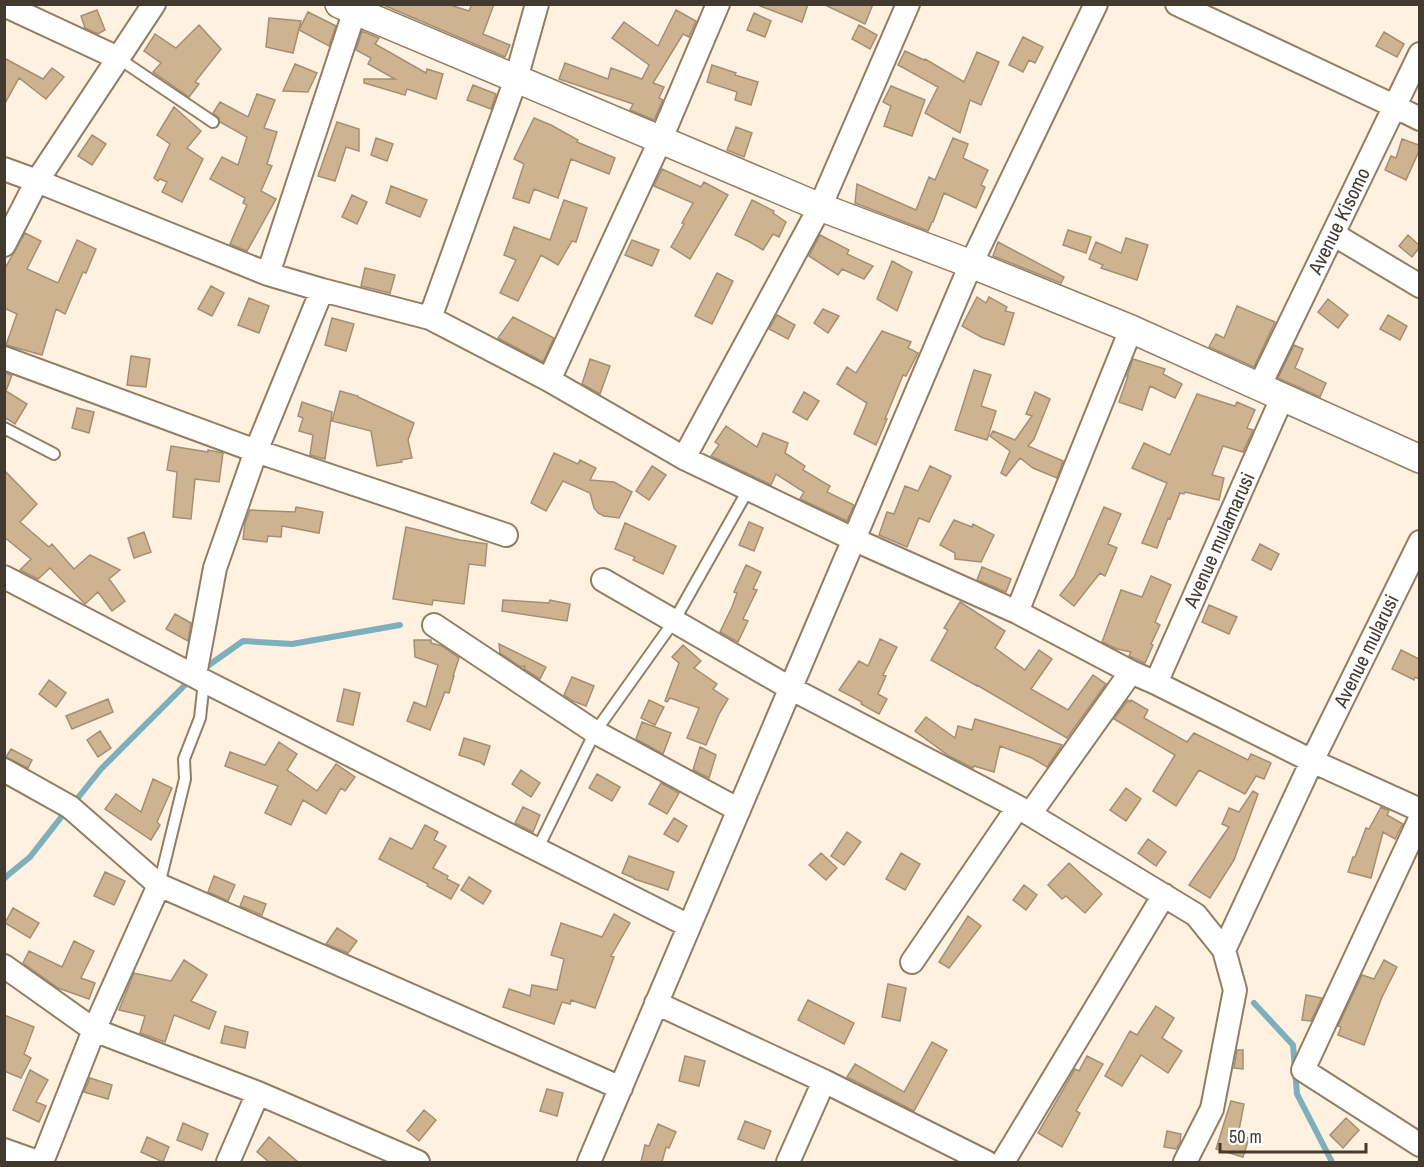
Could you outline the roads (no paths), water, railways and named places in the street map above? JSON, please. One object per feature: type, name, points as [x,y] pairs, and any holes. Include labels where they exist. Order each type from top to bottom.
[{"type":"street","points":[[4,245],[37,181],[154,4]]},
{"type":"street","points":[[430,318],[516,79],[537,4]]},
{"type":"street","points":[[549,380],[660,141],[718,4]]},
{"type":"street","points":[[684,459],[820,207],[908,4]]},
{"type":"street","points":[[589,1162],[971,264],[1096,4]]},
{"type":"street","points":[[1177,4],[1419,119]]},
{"type":"street","points":[[4,5],[118,58]]},
{"type":"street","points":[[268,274],[351,7],[660,141],[820,207],[971,264],[1131,329],[1419,459]]},
{"type":"street","name":"Avenue Kisomo","points":[[1271,393],[1333,234],[1419,54]]},
{"type":"street","points":[[4,169],[268,274],[430,318],[549,380],[684,459],[853,539],[1017,612],[1131,672],[1312,761],[1419,810]]},
{"type":"street","points":[[1333,234],[1419,286]]},
{"type":"street","points":[[199,678],[215,568],[256,451],[322,290]]},
{"type":"street","points":[[1017,612],[1131,329]]},
{"type":"street","points":[[4,358],[256,451],[506,535]]},
{"type":"street","name":"Avenue mulamarusi","points":[[1156,683],[1271,393]]},
{"type":"street","name":"Avenue mularusi","points":[[1224,950],[1312,761],[1419,542]]},
{"type":"street","points":[[4,577],[689,926]]},
{"type":"street","points":[[603,580],[790,688],[1024,810],[1196,915],[1224,950],[1235,990],[1212,1109],[1185,1162]]},
{"type":"street","points":[[434,625],[595,732],[739,810]]},
{"type":"street","points":[[912,962],[1024,810],[1131,672]]},
{"type":"street","points":[[4,770],[70,807],[159,885],[621,1088]]},
{"type":"street","points":[[1419,819],[1303,1070],[1419,1145]]},
{"type":"street","points":[[4,1150],[40,1162],[94,1030],[159,885]]},
{"type":"street","points":[[1003,1162],[1164,895]]},
{"type":"street","points":[[4,966],[94,1030],[258,1093],[418,1162]]},
{"type":"street","points":[[656,1003],[824,1081],[986,1162]]},
{"type":"street","points":[[788,1162],[824,1081]]},
{"type":"street","points":[[228,1162],[258,1093]]},
{"type":"lane","points":[[118,58],[213,122]]},
{"type":"lane","points":[[4,428],[54,454]]},
{"type":"lane","points":[[537,850],[595,732],[674,621],[748,490]]},
{"type":"lane","points":[[159,885],[185,779],[184,759],[200,718],[199,678]]},
{"type":"waterway","points":[[202,670],[243,641],[292,644],[400,625]]},
{"type":"waterway","points":[[73,804],[101,769],[192,678]]},
{"type":"waterway","points":[[4,879],[30,857],[66,811]]},
{"type":"waterway","points":[[1254,1003],[1293,1045],[1297,1094],[1332,1162]]}]
